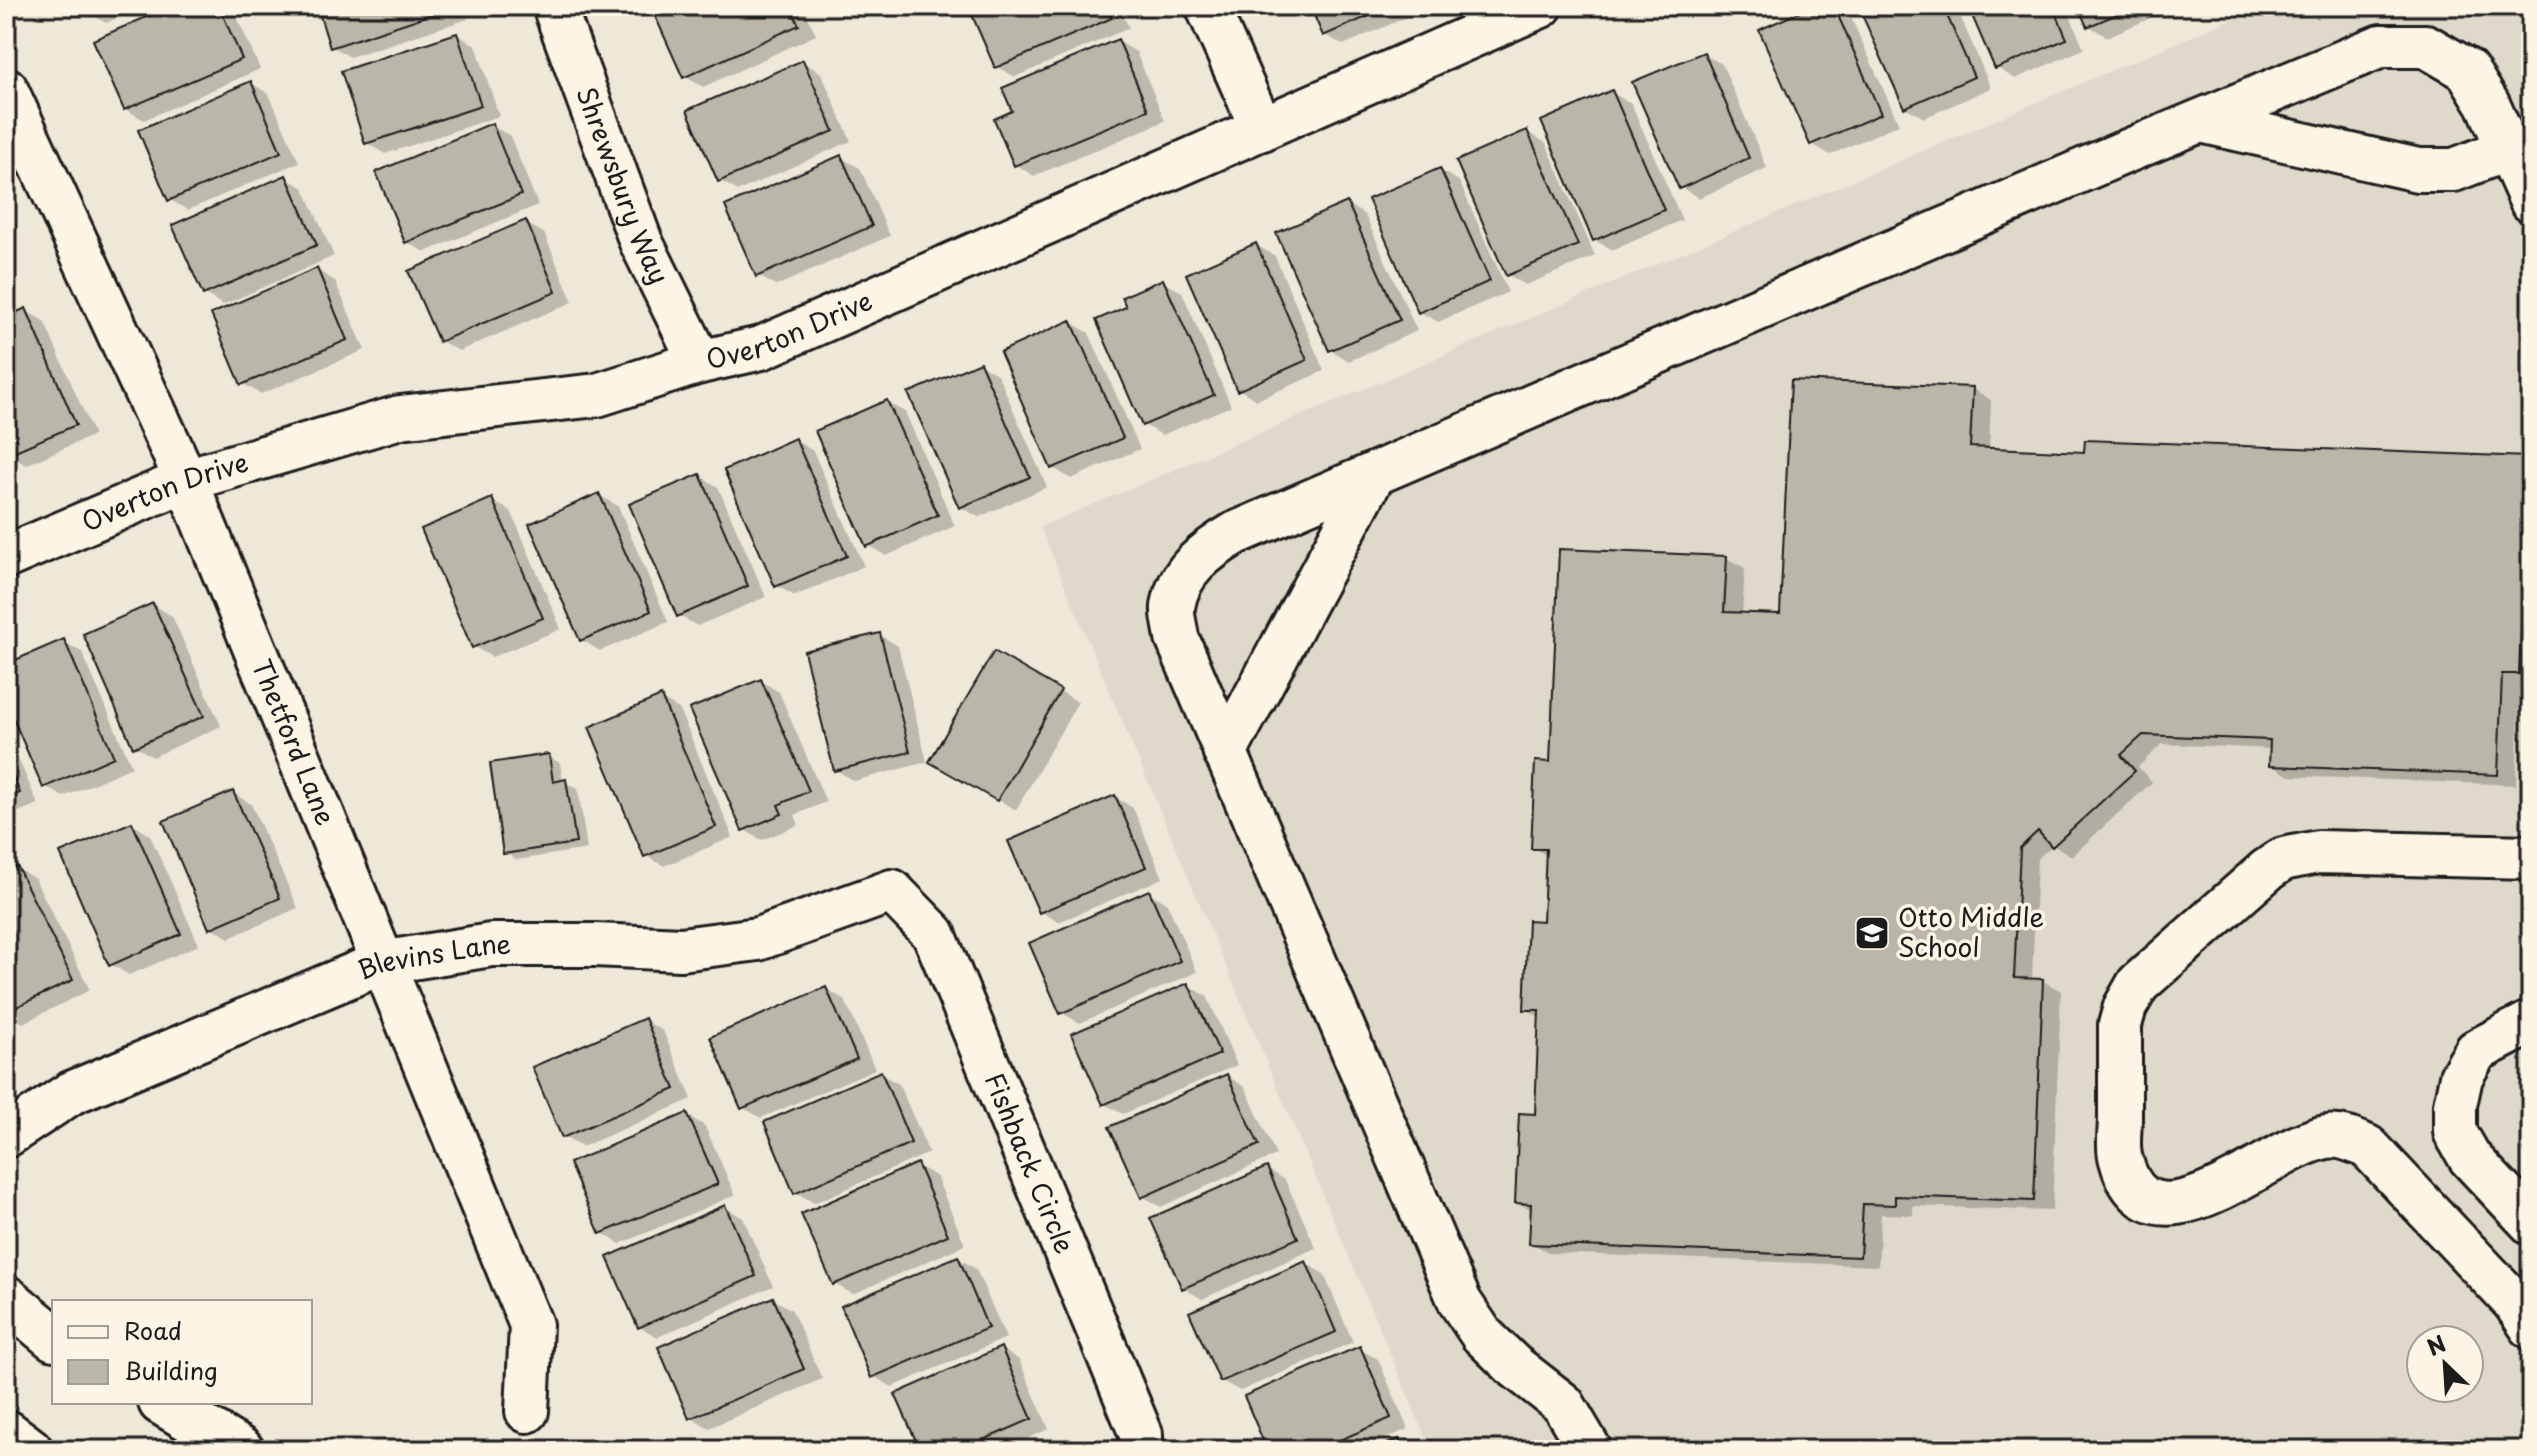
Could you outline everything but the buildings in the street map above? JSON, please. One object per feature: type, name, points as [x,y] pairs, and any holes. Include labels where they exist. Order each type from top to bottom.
[{"type":"main road","points":[[6,1298],[52,1336]]},
{"type":"main road","points":[[164,1404],[241,1450]]},
{"type":"main road","points":[[6,1432],[30,1450]]},
{"type":"street","name":"Shrewsbury Way","points":[[554,6],[641,242],[700,362]]},
{"type":"street","points":[[1207,6],[1262,129]]},
{"type":"street","name":"Overton Drive","points":[[6,557],[186,480],[400,417],[597,395],[700,362],[761,348],[1541,6]]},
{"type":"street","points":[[1590,1450],[1563,1404],[1513,1365],[1482,1335],[1460,1302],[1177,638],[1173,607],[1184,576],[1206,551],[1236,533],[2381,46],[2426,46],[2467,70],[2488,104],[2531,201]]},
{"type":"street","name":"Thetford Lane","points":[[6,89],[186,480],[531,1325],[527,1411]]},
{"type":"street","points":[[2201,121],[2418,170],[2454,170],[2508,149]]},
{"type":"street","points":[[1225,753],[1374,474]]},
{"type":"street","points":[[2530,1322],[2368,1147],[2348,1138],[2328,1137],[2302,1145],[2199,1199],[2175,1205],[2147,1199],[2129,1181],[2120,1157],[2120,1040],[2125,1007],[2138,984],[2283,859],[2318,852],[2531,857]]},
{"type":"street","name":"Blevins Lane","points":[[6,1136],[71,1093],[381,963],[491,945],[681,949],[758,939],[892,891]]},
{"type":"street","name":"Fishback Circle","points":[[892,891],[934,934],[1141,1434],[1141,1450]]},
{"type":"street","points":[[2531,1022],[2476,1051],[2461,1077],[2455,1105],[2455,1132],[2470,1158],[2531,1223]]},
{"type":"shaded area","name":"Otto Middle School","points":[[2263,6],[2531,6],[2531,1441],[2446,1450],[1431,1450],[1040,527]]},
{"type":"place","name":"Otto Middle School","points":[[1872,933]]}]
